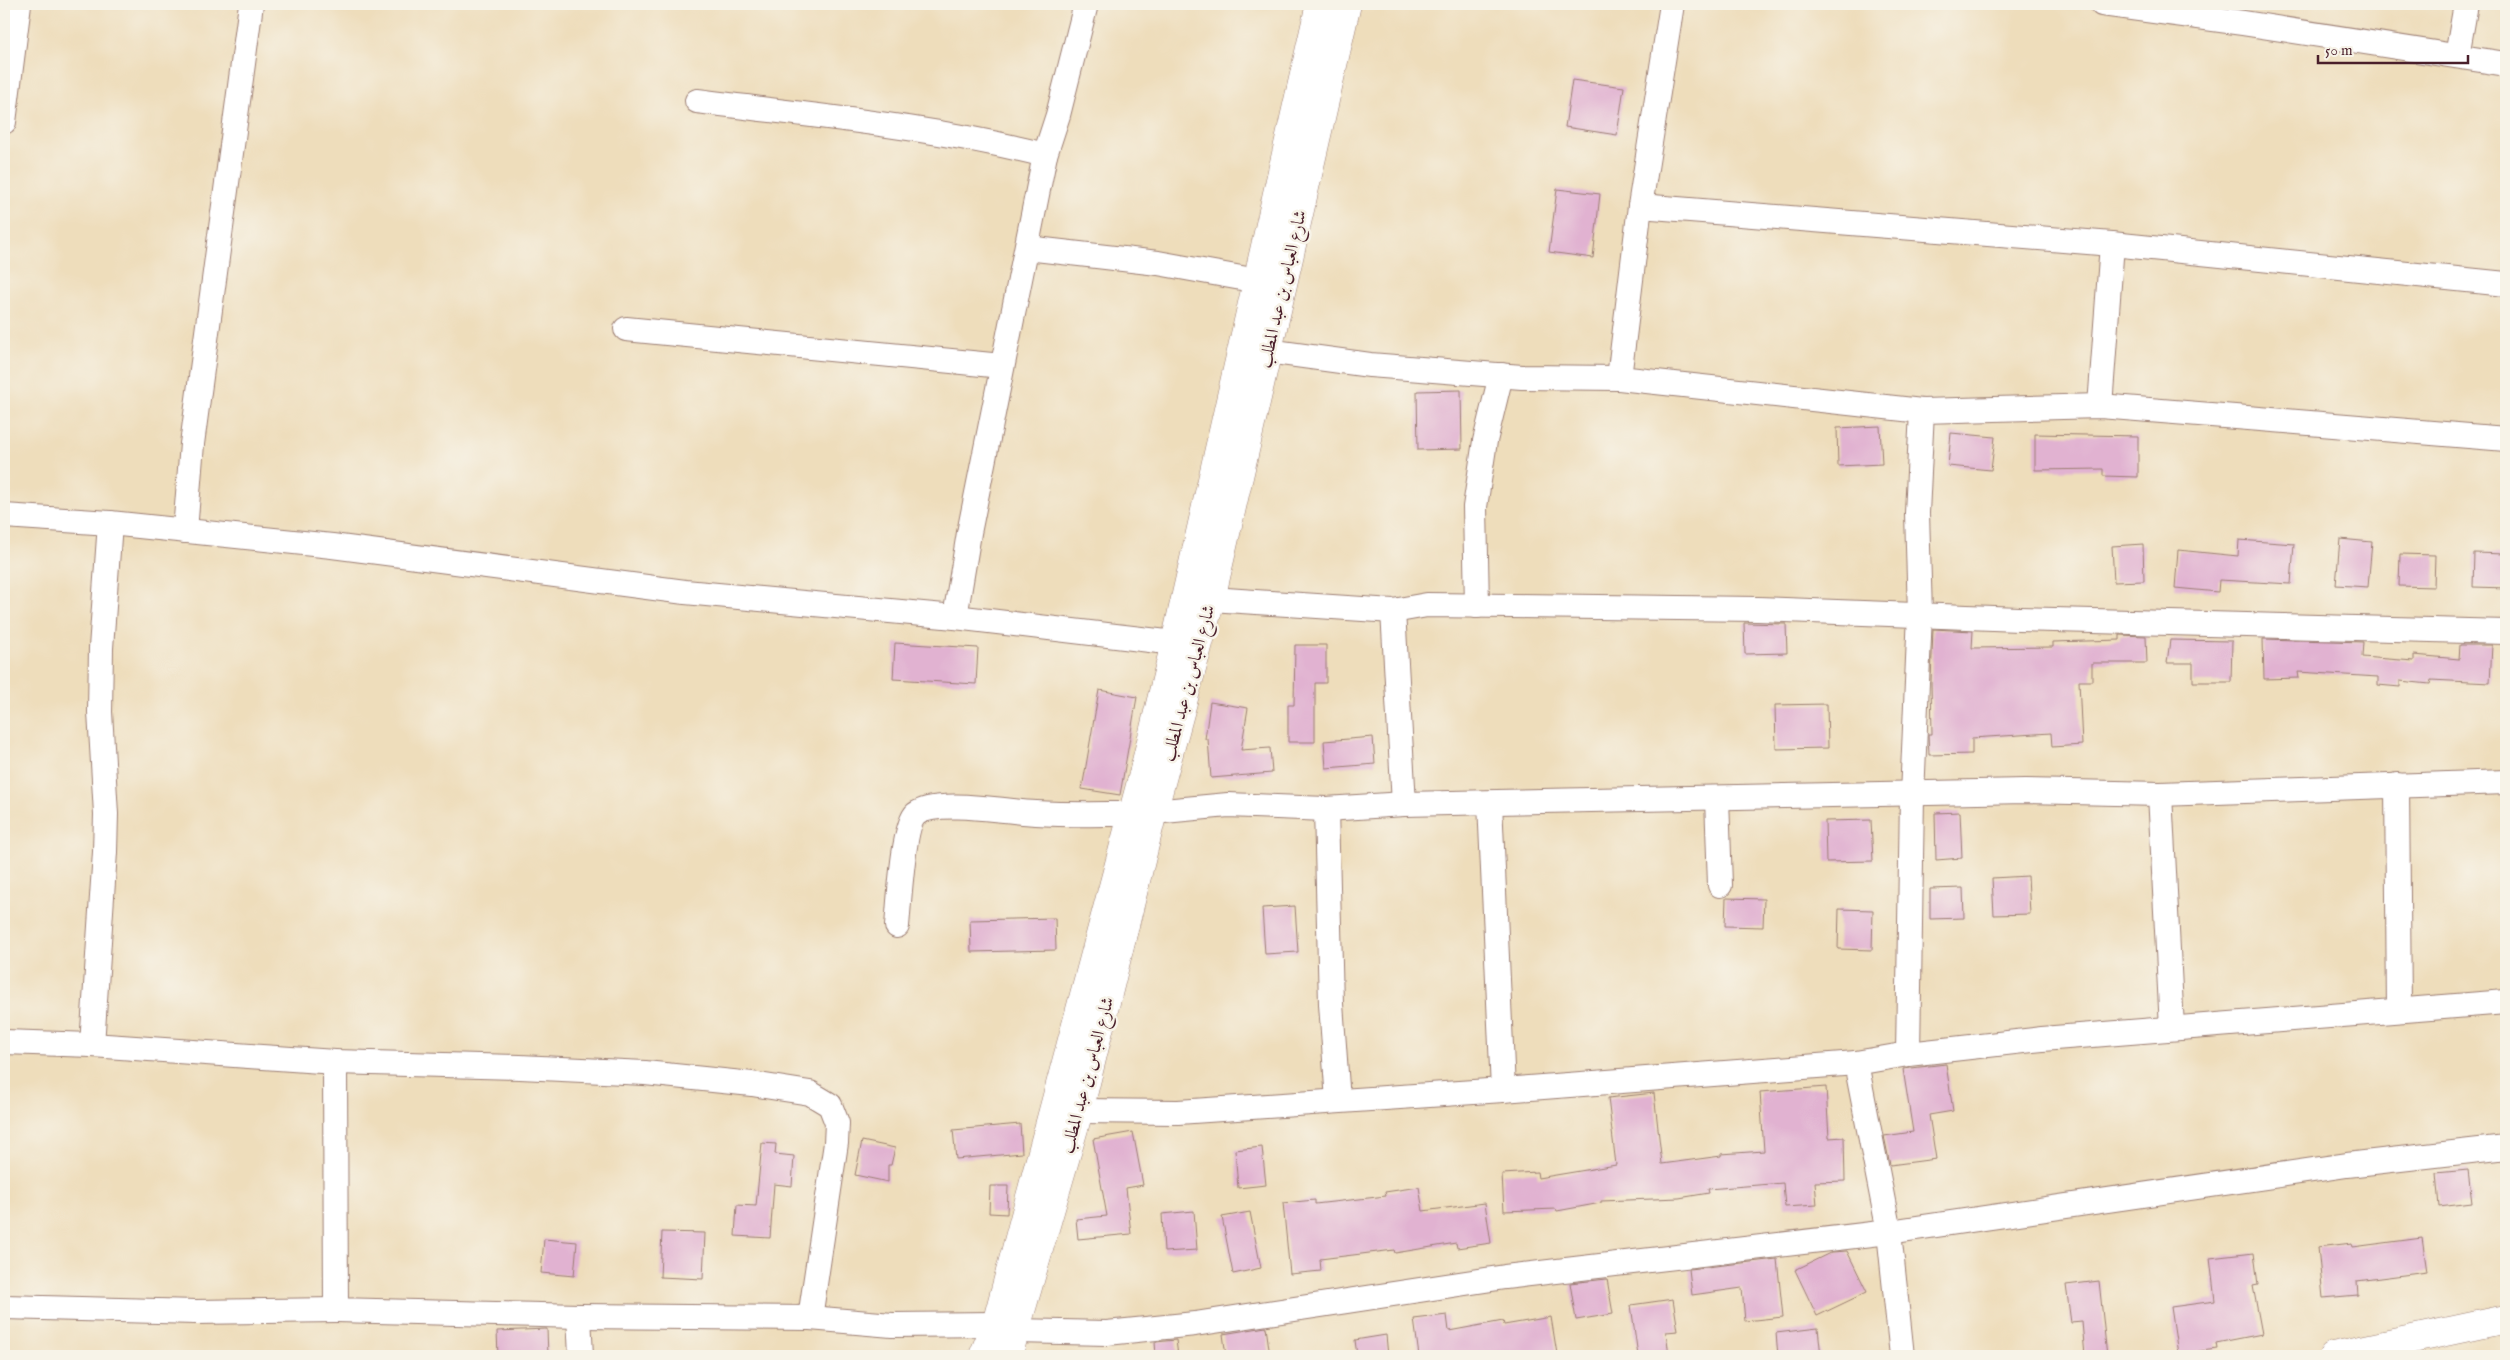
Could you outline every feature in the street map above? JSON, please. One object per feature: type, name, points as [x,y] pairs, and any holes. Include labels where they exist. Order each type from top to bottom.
[{"type":"street","points":[[4,122],[19,4]]},
{"type":"street","points":[[185,531],[192,444],[251,4]]},
{"type":"street","points":[[955,617],[1002,366],[1045,155],[1058,115],[1086,4]]},
{"type":"street","name":"شارع العباس بن عبد المطلب","points":[[984,1356],[1006,1337],[1079,1111],[1142,813],[1175,643],[1320,4]]},
{"type":"street","name":"شارع العباس بن عبد المطلب","points":[[1006,1337],[1142,813],[1211,599],[1347,4]]},
{"type":"street","points":[[1619,378],[1640,206],[1672,4]]},
{"type":"street","points":[[2102,4],[2506,64]]},
{"type":"street","points":[[2457,56],[2466,4]]},
{"type":"street","points":[[697,101],[937,131],[986,140],[1045,155]]},
{"type":"street","points":[[1640,206],[2112,244],[2506,284]]},
{"type":"street","points":[[2100,406],[2112,244]]},
{"type":"street","points":[[1027,248],[1158,263],[1258,281]]},
{"type":"street","points":[[626,329],[1002,366]]},
{"type":"street","points":[[1267,351],[1370,365],[1501,375],[1619,378],[1922,411],[2100,406],[2506,439]]},
{"type":"street","points":[[1477,606],[1475,507],[1485,441],[1501,375]]},
{"type":"street","points":[[1908,1054],[1912,795],[1920,614],[1917,513],[1922,411]]},
{"type":"street","points":[[4,516],[110,523],[185,531],[456,561],[685,592],[955,617],[1175,643]]},
{"type":"street","points":[[92,1045],[105,852],[106,814],[100,712],[101,648],[110,523]]},
{"type":"street","points":[[1211,599],[1393,611],[1426,606],[1758,609],[2506,632]]},
{"type":"street","points":[[1393,611],[1404,804]]},
{"type":"street","points":[[897,926],[905,846],[911,822],[916,814],[926,810],[956,807],[1037,813],[1142,813],[1228,805],[1326,809],[1404,804],[1912,795],[2025,791],[2160,794],[2506,782]]},
{"type":"street","points":[[2397,785],[2399,1010]]},
{"type":"street","points":[[2160,794],[2172,1028]]},
{"type":"street","points":[[1717,798],[1720,885]]},
{"type":"street","points":[[1490,803],[1504,1090]]},
{"type":"street","points":[[1326,809],[1331,1004],[1338,1101]]},
{"type":"street","points":[[1079,1111],[1178,1112],[1504,1090],[1856,1063],[1908,1054],[2042,1039],[2506,1002]]},
{"type":"street","points":[[4,1042],[92,1045],[335,1062],[510,1067],[645,1074],[752,1084],[810,1093],[830,1104],[835,1113],[836,1143],[810,1318]]},
{"type":"street","points":[[335,1062],[336,1310]]},
{"type":"street","points":[[1856,1063],[1889,1232],[1902,1356]]},
{"type":"street","points":[[4,1307],[196,1312],[336,1310],[579,1316],[810,1318],[1006,1337],[1107,1334],[1195,1324],[1505,1277],[1889,1232],[2347,1165],[2506,1147]]},
{"type":"street","points":[[579,1316],[581,1356]]},
{"type":"street","points":[[2333,1356],[2379,1351],[2506,1319]]},
{"type":"building","points":[[1572,80],[1624,87],[1617,135],[1565,127]]},
{"type":"building","points":[[1557,189],[1600,194],[1593,258],[1549,252]]},
{"type":"building","points":[[1461,390],[1462,449],[1418,450],[1417,391]]},
{"type":"building","points":[[1880,426],[1882,464],[1838,466],[1837,428]]},
{"type":"building","points":[[1951,433],[1995,437],[1991,470],[1948,466]]},
{"type":"building","points":[[2035,434],[2138,436],[2138,477],[2103,476],[2103,469],[2035,470]]},
{"type":"building","points":[[2340,539],[2372,542],[2368,587],[2336,585]]},
{"type":"building","points":[[2239,540],[2294,544],[2291,584],[2219,580],[2218,592],[2175,588],[2178,550],[2238,556]]},
{"type":"building","points":[[2143,544],[2144,581],[2114,582],[2112,546]]},
{"type":"building","points":[[2474,553],[2506,554],[2506,588],[2473,587]]},
{"type":"building","points":[[2400,554],[2435,555],[2434,587],[2399,586]]},
{"type":"building","points":[[1744,623],[1786,624],[1787,653],[1745,654]]},
{"type":"building","points":[[1933,629],[1973,631],[1972,648],[2053,647],[2053,642],[2120,640],[2120,635],[2146,636],[2147,663],[2092,663],[2092,681],[2079,681],[2082,745],[2052,747],[2051,733],[1972,738],[1972,754],[1929,755],[1928,734],[1932,734]]},
{"type":"building","points":[[2263,639],[2363,642],[2362,657],[2414,661],[2414,655],[2459,659],[2460,645],[2492,645],[2490,683],[2431,680],[2430,684],[2400,681],[2400,687],[2378,685],[2378,677],[2298,672],[2299,678],[2264,679]]},
{"type":"building","points":[[2170,640],[2232,641],[2231,682],[2193,682],[2193,663],[2167,663]]},
{"type":"building","points":[[895,643],[978,648],[976,684],[893,679]]},
{"type":"building","points":[[1295,645],[1326,645],[1326,683],[1315,683],[1315,742],[1288,742],[1288,705],[1294,705]]},
{"type":"building","points":[[1099,690],[1137,697],[1120,795],[1082,789]]},
{"type":"building","points":[[1210,702],[1248,708],[1241,750],[1270,748],[1272,773],[1211,778],[1208,739],[1205,739]]},
{"type":"building","points":[[1827,704],[1828,748],[1776,749],[1775,705]]},
{"type":"building","points":[[1373,737],[1375,764],[1326,768],[1324,741]]},
{"type":"building","points":[[1960,812],[1962,858],[1936,860],[1935,813]]},
{"type":"building","points":[[1871,820],[1873,861],[1826,862],[1825,821]]},
{"type":"building","points":[[2028,876],[2030,914],[1994,915],[1992,878]]},
{"type":"building","points":[[1963,888],[1964,918],[1930,919],[1930,889]]},
{"type":"building","points":[[1726,898],[1764,899],[1763,927],[1725,926]]},
{"type":"building","points":[[1295,906],[1298,952],[1265,954],[1262,908]]},
{"type":"building","points":[[1839,909],[1873,910],[1872,950],[1838,949]]},
{"type":"building","points":[[1055,918],[1056,950],[971,952],[970,920]]},
{"type":"building","points":[[1946,1064],[1953,1111],[1929,1115],[1936,1159],[1890,1165],[1884,1136],[1913,1132],[1903,1069]]},
{"type":"building","points":[[1826,1087],[1829,1138],[1844,1137],[1845,1181],[1815,1182],[1817,1205],[1785,1207],[1783,1183],[1708,1189],[1709,1193],[1679,1198],[1601,1201],[1601,1203],[1557,1211],[1556,1209],[1504,1211],[1502,1174],[1537,1172],[1538,1178],[1616,1165],[1608,1098],[1654,1093],[1662,1164],[1721,1156],[1721,1154],[1764,1151],[1760,1092]]},
{"type":"building","points":[[1020,1124],[1022,1153],[956,1159],[953,1130]]},
{"type":"building","points":[[1133,1132],[1143,1185],[1126,1188],[1131,1234],[1078,1239],[1076,1219],[1107,1216],[1093,1139]]},
{"type":"building","points":[[862,1141],[895,1148],[891,1165],[888,1165],[888,1182],[855,1175]]},
{"type":"building","points":[[762,1143],[776,1144],[775,1154],[794,1156],[792,1186],[774,1184],[770,1238],[735,1236],[737,1205],[756,1206]]},
{"type":"building","points":[[1262,1147],[1266,1185],[1238,1188],[1235,1150]]},
{"type":"building","points":[[2468,1170],[2472,1203],[2439,1207],[2436,1173]]},
{"type":"building","points":[[990,1186],[1008,1186],[1007,1214],[989,1213]]},
{"type":"building","points":[[1419,1187],[1423,1211],[1485,1203],[1491,1243],[1457,1248],[1456,1243],[1395,1253],[1394,1250],[1320,1259],[1321,1271],[1290,1274],[1283,1203],[1315,1200],[1315,1204],[1386,1196],[1385,1192]]},
{"type":"building","points":[[1194,1211],[1197,1250],[1164,1252],[1162,1214]]},
{"type":"building","points":[[1250,1212],[1261,1268],[1233,1274],[1222,1217]]},
{"type":"building","points":[[662,1232],[705,1233],[703,1279],[660,1277]]},
{"type":"building","points":[[2422,1238],[2427,1272],[2357,1281],[2358,1295],[2323,1298],[2318,1247],[2352,1243],[2353,1247]]},
{"type":"building","points":[[544,1239],[577,1242],[574,1276],[541,1273]]},
{"type":"building","points":[[1847,1251],[1867,1292],[1817,1316],[1795,1270],[1832,1252]]},
{"type":"building","points":[[2254,1253],[2258,1285],[2253,1286],[2262,1334],[2216,1343],[2217,1349],[2178,1354],[2171,1307],[2215,1301],[2210,1258]]},
{"type":"building","points":[[1777,1259],[1783,1317],[1745,1321],[1742,1288],[1692,1295],[1689,1269]]},
{"type":"building","points":[[1607,1279],[1613,1314],[1576,1320],[1570,1283]]},
{"type":"building","points":[[2099,1281],[2107,1356],[2085,1356],[2082,1322],[2071,1323],[2066,1285]]},
{"type":"building","points":[[1673,1299],[1678,1331],[1666,1332],[1669,1356],[1638,1356],[1631,1305]]},
{"type":"building","points":[[1447,1315],[1449,1331],[1503,1321],[1504,1325],[1551,1317],[1557,1354],[1547,1356],[1419,1356],[1414,1319]]},
{"type":"building","points":[[1266,1327],[1270,1356],[1226,1356],[1223,1334]]},
{"type":"building","points":[[1818,1328],[1821,1356],[1778,1356],[1776,1333]]},
{"type":"building","points":[[547,1329],[548,1356],[498,1356],[497,1331]]},
{"type":"building","points":[[1386,1335],[1388,1356],[1357,1356],[1355,1340]]},
{"type":"building","points":[[1176,1340],[1178,1356],[1156,1356],[1155,1342]]}]
